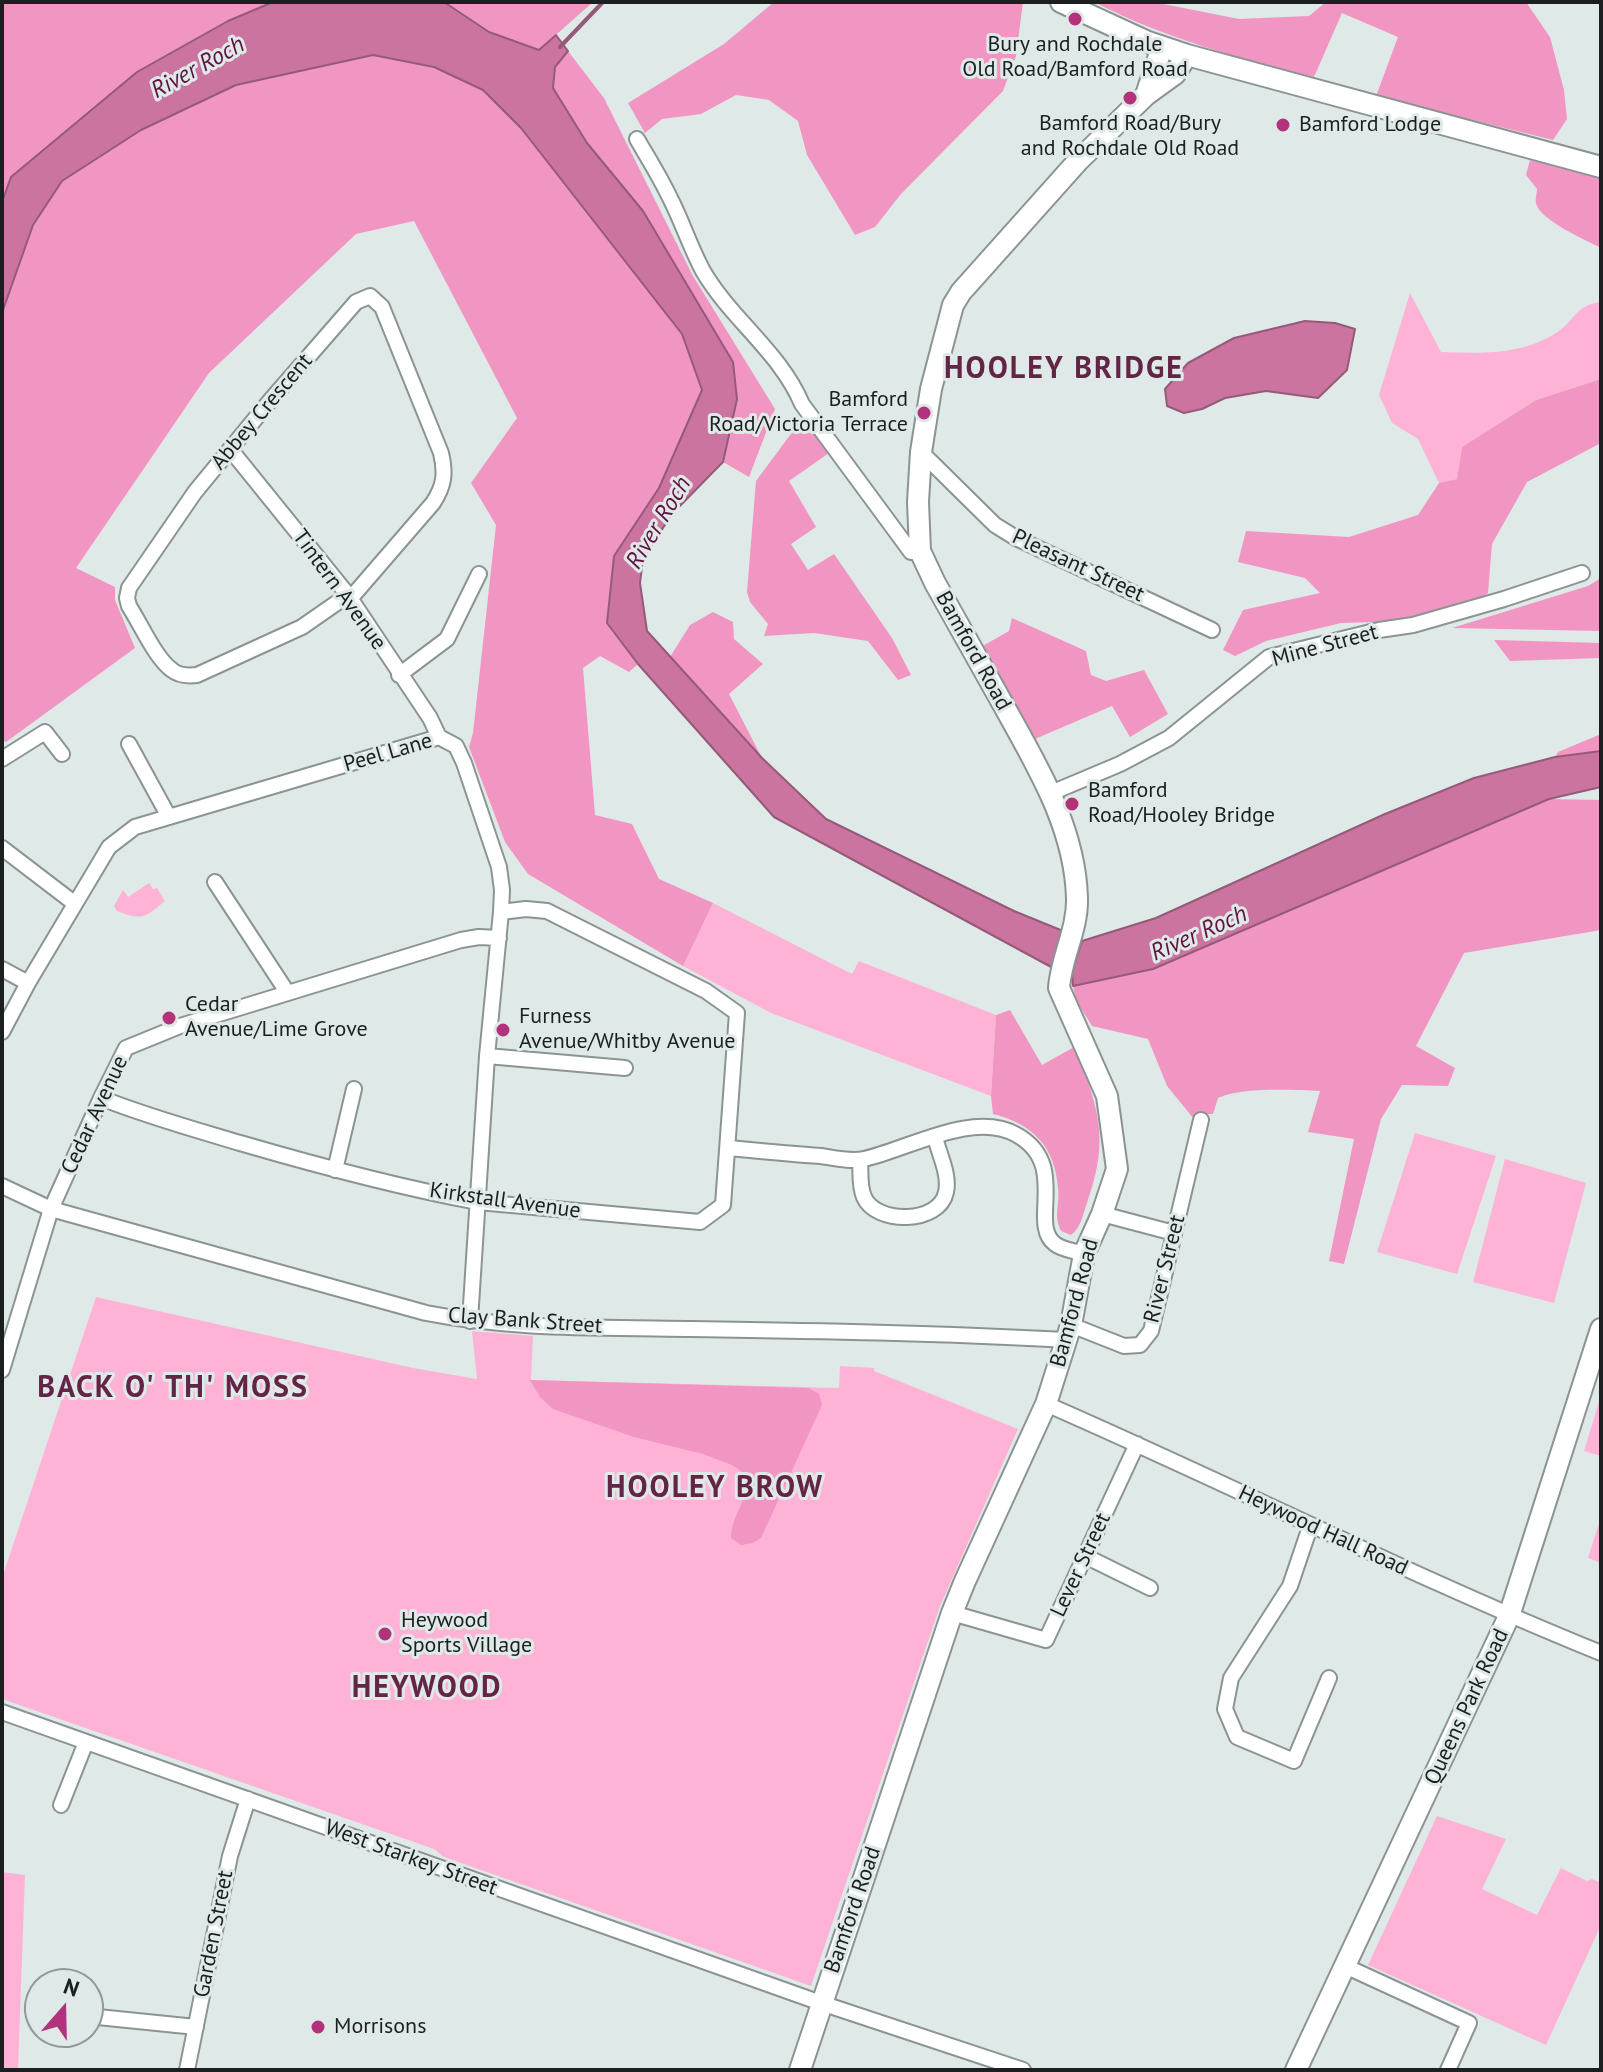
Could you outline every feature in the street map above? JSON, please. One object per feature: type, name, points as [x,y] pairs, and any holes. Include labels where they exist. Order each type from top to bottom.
[{"type":"street","points":[[1061,2],[1187,55],[1601,167]]},
{"type":"street","name":"Bamford Road","points":[[1146,95],[1162,47]]},
{"type":"street","name":"Bamford Road","points":[[800,2070],[952,1613],[1046,1404],[1068,1332],[1084,1254],[1117,1169],[1107,1096],[1059,988],[1077,900],[1073,862],[1051,793],[920,551],[918,502],[921,452],[931,389],[947,324],[961,292],[1078,161],[1146,95],[1175,74],[1187,55]]},
{"type":"street","points":[[637,139],[670,197],[703,270],[721,298],[777,361],[802,404],[911,552],[920,551]]},
{"type":"street","name":"Abbey Crescent","points":[[370,296],[382,307],[441,453],[445,478],[433,503],[349,597],[302,627],[197,675],[181,675],[171,670],[129,606],[127,598],[129,588],[195,492],[356,302],[370,296]]},
{"type":"street","name":"Tintern Avenue","points":[[230,449],[349,597],[430,718],[439,737]]},
{"type":"street","name":"Pleasant Street","points":[[921,452],[995,525],[1016,538],[1212,630]]},
{"type":"street","name":"Mine Street","points":[[1051,793],[1120,764],[1169,738],[1269,657],[1379,630],[1413,625],[1582,573]]},
{"type":"street","points":[[399,675],[447,639],[479,574]]},
{"type":"street","points":[[2,759],[45,732],[62,754]]},
{"type":"street","name":"Peel Lane","points":[[2,1032],[109,847],[135,827],[439,737],[456,746],[499,867],[502,890],[487,1056],[470,1321]]},
{"type":"street","points":[[129,744],[169,817]]},
{"type":"street","points":[[2,848],[74,903]]},
{"type":"street","points":[[215,882],[287,992]]},
{"type":"street","name":"Kirkstall Avenue","points":[[101,1098],[134,1111],[335,1170],[478,1202],[700,1222],[723,1205],[737,1013],[706,991],[547,911],[526,909],[501,912]]},
{"type":"street","name":"Cedar Avenue","points":[[2,1370],[51,1209],[126,1048],[180,1026],[461,940],[499,938]]},
{"type":"street","points":[[2,969],[28,983]]},
{"type":"street","points":[[487,1056],[625,1068]]},
{"type":"street","points":[[335,1170],[354,1089]]},
{"type":"street","name":"River Street","points":[[1068,1332],[1124,1346],[1140,1345],[1151,1331],[1201,1120]]},
{"type":"street","points":[[729,1148],[860,1160],[974,1125],[1003,1130],[1018,1135],[1038,1157],[1044,1169],[1048,1193],[1044,1223],[1048,1237],[1061,1247],[1084,1254]]},
{"type":"street","points":[[860,1160],[861,1187],[872,1208],[892,1216],[933,1212],[942,1204],[947,1184],[935,1137]]},
{"type":"street","name":"Clay Bank Street","points":[[2,1186],[51,1209],[426,1313],[470,1321],[533,1326],[1068,1332]]},
{"type":"street","points":[[1102,1214],[1174,1233]]},
{"type":"street","name":"Queens Park Road","points":[[1296,2070],[1509,1616],[1601,1329]]},
{"type":"street","name":"Heywood Hall Road","points":[[1046,1404],[1310,1527],[1509,1616],[1601,1653]]},
{"type":"street","name":"Lever Street","points":[[952,1613],[1046,1640],[1137,1444]]},
{"type":"street","points":[[1310,1527],[1290,1586],[1231,1678],[1225,1709],[1237,1737],[1294,1761],[1329,1678]]},
{"type":"street","points":[[1085,1556],[1150,1588]]},
{"type":"street","name":"West Starkey Street","points":[[2,1712],[1001,2067],[1023,2070]]},
{"type":"street","points":[[61,1805],[86,1742]]},
{"type":"street","name":"Garden Street","points":[[187,2070],[230,1856],[248,1799]]},
{"type":"street","points":[[1345,1966],[1469,2023],[1448,2070]]},
{"type":"street","points":[[104,2018],[196,2027]]},
{"type":"shaded area","points":[[2,2],[273,2],[228,21],[137,72],[11,177],[2,202]]},
{"type":"shaded area","points":[[444,2],[593,2],[539,50],[489,32]]},
{"type":"shaded area","points":[[774,2],[1023,2],[1016,56],[1003,91],[901,194],[875,227],[855,235],[807,155],[798,121],[769,100],[736,95],[701,114],[662,119],[645,133],[628,103],[724,44]]},
{"type":"shaded area","points":[[1094,2],[1153,2],[1239,19],[1309,16],[1326,2],[1526,2],[1550,37],[1564,90],[1567,119],[1553,140],[1376,96],[1398,37],[1342,13],[1314,77],[1174,37]]},
{"type":"shaded area","points":[[568,51],[604,98],[693,276],[775,409],[749,477],[723,462],[737,399],[553,88],[555,67]]},
{"type":"shaded area","points":[[373,55],[434,67],[483,90],[521,128],[682,334],[702,390],[659,488],[614,556],[607,623],[638,664],[629,672],[600,656],[583,668],[595,815],[632,824],[659,879],[713,903],[683,966],[528,874],[505,842],[469,747],[496,525],[471,483],[517,418],[414,221],[356,234],[209,373],[76,568],[115,587],[115,600],[135,648],[6,742],[2,740],[2,313],[33,225],[62,181],[141,130],[236,85]]},
{"type":"shaded area","points":[[1530,160],[1601,178],[1601,248],[1564,229],[1539,209],[1537,189],[1526,175]]},
{"type":"shaded area","points":[[1410,293],[1441,352],[1500,352],[1528,346],[1562,329],[1580,310],[1601,302],[1601,379],[1536,400],[1462,447],[1457,479],[1439,483],[1418,439],[1392,423],[1379,395]]},
{"type":"shaded area","points":[[1601,379],[1601,443],[1527,482],[1492,544],[1488,593],[1478,601],[1405,621],[1341,623],[1266,641],[1235,656],[1223,650],[1243,610],[1320,593],[1305,578],[1238,562],[1246,531],[1349,537],[1418,515],[1439,483],[1457,479],[1462,447],[1536,400]]},
{"type":"shaded area","points":[[802,419],[829,453],[789,481],[816,527],[791,544],[808,570],[834,554],[892,638],[911,675],[898,680],[868,641],[814,633],[764,636],[768,624],[750,602],[747,592],[756,481]]},
{"type":"shaded area","points":[[1601,578],[1601,631],[1452,628],[1588,586]]},
{"type":"shaded area","points":[[713,612],[733,622],[734,639],[763,664],[729,694],[762,758],[670,657],[690,625]]},
{"type":"shaded area","points":[[1012,618],[1086,651],[1091,675],[1106,681],[1144,670],[1168,714],[1130,737],[1112,706],[1035,739],[979,648],[1009,631]]},
{"type":"shaded area","points":[[1494,640],[1601,643],[1601,658],[1510,661]]},
{"type":"shaded area","points":[[1601,734],[1601,751],[1555,757],[1558,752]]},
{"type":"shaded area","points":[[1549,799],[1601,800],[1601,930],[1464,953],[1416,1046],[1455,1068],[1448,1086],[1402,1085],[1381,1119],[1344,1264],[1329,1261],[1354,1139],[1308,1132],[1320,1091],[1268,1090],[1228,1094],[1218,1098],[1213,1114],[1201,1114],[1194,1119],[1167,1086],[1148,1039],[1092,1026],[1076,1000],[1073,986],[1153,969]]},
{"type":"shaded area","points":[[149,883],[153,889],[157,888],[165,901],[143,916],[117,911],[114,906],[123,890],[128,897]]},
{"type":"shaded area","points":[[713,903],[852,974],[859,961],[996,1015],[991,1096],[771,1013],[683,966]]},
{"type":"shaded area","points":[[1010,1010],[1042,1065],[1076,1046],[1095,1106],[1100,1140],[1098,1159],[1081,1220],[1071,1235],[1061,1231],[1059,1225],[1056,1173],[1047,1149],[1020,1124],[993,1114],[991,1096],[996,1015]]},
{"type":"shaded area","points":[[1415,1133],[1496,1156],[1457,1274],[1377,1252]]},
{"type":"shaded area","points":[[1505,1159],[1586,1183],[1554,1303],[1473,1282]]},
{"type":"shaded area","points":[[96,1297],[413,1368],[477,1379],[472,1331],[533,1336],[531,1380],[839,1388],[840,1366],[874,1368],[874,1371],[1018,1429],[940,1606],[811,1986],[444,1857],[434,1849],[2,1699],[2,1578]]},
{"type":"shaded area","points":[[530,1380],[809,1388],[819,1394],[822,1405],[761,1538],[741,1545],[731,1538],[748,1481],[741,1471],[703,1454],[634,1437],[553,1409],[540,1397]]},
{"type":"shaded area","points":[[1601,1395],[1601,1456],[1584,1451]]},
{"type":"shaded area","points":[[1601,1517],[1601,1563],[1588,1558]]},
{"type":"shaded area","points":[[1437,1816],[1506,1839],[1482,1889],[1537,1915],[1561,1868],[1587,1881],[1592,1879],[1601,1883],[1601,1925],[1546,2045],[1368,1965]]},
{"type":"shaded area","points":[[2,1872],[25,1875],[18,2070],[2,2070]]},
{"type":"water","name":"River Roch","points":[[273,2],[444,2],[489,32],[539,50],[556,35],[568,51],[555,67],[553,88],[587,143],[643,211],[733,362],[737,399],[723,462],[672,514],[643,559],[640,583],[647,631],[762,758],[826,819],[1014,911],[1063,931],[1053,968],[774,817],[638,664],[607,623],[614,556],[659,488],[702,390],[682,334],[521,128],[483,90],[434,67],[373,55],[236,85],[141,130],[62,181],[33,225],[2,313],[2,202],[11,177],[137,72],[228,21]]},
{"type":"water","points":[[1305,321],[1335,323],[1355,329],[1347,370],[1318,398],[1266,391],[1225,398],[1202,409],[1184,413],[1167,406],[1165,389],[1188,363],[1234,338]]},
{"type":"water","name":"River Roch","points":[[1601,751],[1601,787],[1549,799],[1153,969],[1073,986],[1072,972],[1082,941],[1156,918],[1385,814],[1474,778],[1555,757]]},
{"type":"waterway","points":[[560,47],[603,2]]},
{"type":"place","name":"Bury and Rochdale Old Road/Bamford Road","points":[[1075,19]]},
{"type":"place","name":"Bamford Road/Bury and Rochdale Old Road","points":[[1130,98]]},
{"type":"place","name":"Bamford Lodge","points":[[1283,125]]},
{"type":"place","name":"Bamford Road/Victoria Terrace","points":[[924,413]]},
{"type":"place","name":"Bamford Road/Hooley Bridge","points":[[1072,804]]},
{"type":"place","name":"Cedar Avenue/Lime Grove","points":[[169,1018]]},
{"type":"place","name":"Furness Avenue/Whitby Avenue","points":[[503,1030]]},
{"type":"place","name":"Heywood Sports Village","points":[[385,1634]]},
{"type":"place","name":"Morrisons","points":[[318,2027]]},
{"type":"district","name":"HOOLEY BRIDGE","points":[[1064,369]]},
{"type":"district","name":"BACK O' TH' MOSS","points":[[173,1388]]},
{"type":"district","name":"HOOLEY BROW","points":[[715,1488]]},
{"type":"district","name":"HEYWOOD","points":[[427,1688]]}]
